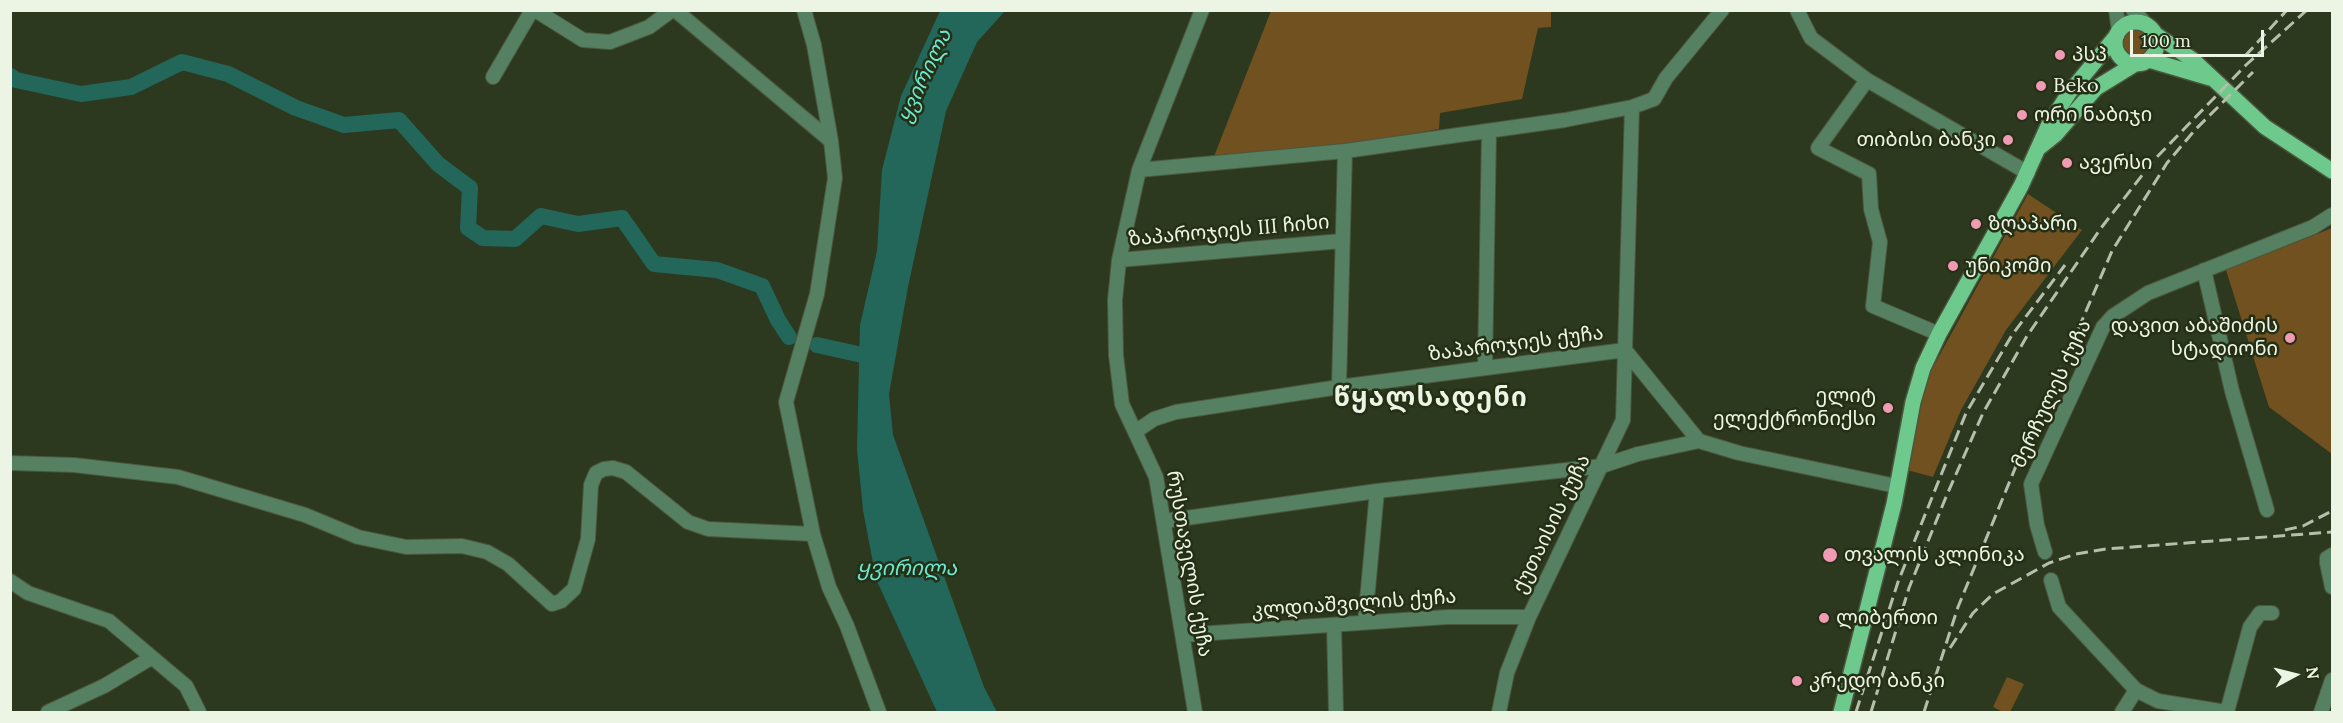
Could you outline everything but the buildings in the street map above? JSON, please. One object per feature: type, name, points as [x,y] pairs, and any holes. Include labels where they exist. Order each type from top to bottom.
[{"type":"main road","points":[[1841,712],[1894,504],[1923,368],[1939,334],[2028,173],[2048,126],[2093,61],[2118,33],[2132,22],[2151,29],[2179,49],[2265,127],[2332,171]]},
{"type":"main road","points":[[2040,147],[2055,135],[2083,101],[2104,81],[2142,62],[2157,48],[2151,29]]},
{"type":"main road","points":[[2118,33],[2118,54],[2127,62],[2142,62],[2213,79]]},
{"type":"main road","points":[[2093,61],[2103,65],[2104,81]]},
{"type":"main road","points":[[2310,157],[2332,160]]},
{"type":"street","points":[[493,77],[534,10],[583,40],[610,42],[649,27],[674,10],[831,141]]},
{"type":"street","points":[[804,10],[814,45],[831,141],[835,178],[817,294],[786,402],[813,534],[830,587],[879,712]]},
{"type":"street","name":"რუსთაველის ქუჩა","points":[[1195,712],[1156,477],[1122,404],[1116,355],[1115,300],[1119,260],[1139,170],[1202,10]]},
{"type":"street","points":[[1139,170],[1345,151],[1489,131],[1632,106],[1654,99],[1666,78],[1722,10]]},
{"type":"street","points":[[1797,10],[1811,38],[1867,80],[2028,173]]},
{"type":"street","points":[[2116,10],[2118,33]]},
{"type":"street","points":[[2133,10],[2151,29]]},
{"type":"street","points":[[1867,80],[1818,148],[1869,174],[1871,209],[1880,242],[1873,306],[1939,334]]},
{"type":"street","name":"ქუთაისის ქუჩა","points":[[1498,712],[1507,673],[1528,617],[1623,420],[1632,106]]},
{"type":"street","points":[[1485,367],[1489,131]]},
{"type":"street","name":"ზაპაროჯიეს III ჩიხი","points":[[1339,387],[1345,151]]},
{"type":"street","name":"მერჩულეს ქუჩა","points":[[2045,552],[2037,525],[2031,484],[2095,341],[2113,316],[2148,293],[2313,226],[2332,215]]},
{"type":"street","name":"ზაპაროჯიეს III ჩიხი","points":[[1119,260],[1342,240]]},
{"type":"street","points":[[2204,270],[2232,391],[2267,510]]},
{"type":"street","name":"ზაპაროჯიეს ქუჩა","points":[[1135,432],[1154,419],[1176,412],[1339,387],[1625,350],[1699,441]]},
{"type":"street","points":[[1165,521],[1377,491],[1602,466],[1638,454],[1699,441],[1771,460],[1896,486]]},
{"type":"street","points":[[10,463],[74,465],[178,477],[305,515],[358,537],[406,547],[470,548],[487,552],[508,564],[552,604],[561,601],[574,589],[588,539],[591,485],[596,473],[604,469],[613,468],[627,472],[688,522],[708,529],[813,534]]},
{"type":"street","points":[[1365,622],[1377,491]]},
{"type":"street","points":[[2332,555],[2327,558],[2327,563],[2332,587]]},
{"type":"street","points":[[2051,580],[2059,607],[2136,690],[2158,701],[2226,712],[2250,627],[2260,613],[2272,613]]},
{"type":"street","points":[[10,581],[28,593],[109,621],[186,686],[199,712]]},
{"type":"street","name":"კლდიაშვილის ქუჩა","points":[[1183,635],[1447,617],[1528,617]]},
{"type":"street","points":[[1334,625],[1336,712]]},
{"type":"street","points":[[48,712],[104,686],[151,658]]},
{"type":"street","points":[[2321,712],[2332,680]]},
{"type":"street","points":[[2122,712],[2136,690]]},
{"type":"shaded area","points":[[1271,11],[1551,11],[1551,27],[1538,28],[1522,99],[1440,113],[1439,129],[1357,144],[1213,159]]},
{"type":"shaded area","points":[[2136,30],[2145,34],[2149,43],[2145,52],[2136,56],[2127,52],[2123,43],[2127,34]]},
{"type":"shaded area","points":[[2028,194],[2082,230],[2006,330],[1961,410],[1933,477],[1907,470],[1927,378]]},
{"type":"shaded area","name":"დავით აბაშიძის სტადიონი","points":[[2332,228],[2332,454],[2269,407],[2226,270]]},
{"type":"shaded area","points":[[2007,677],[2024,684],[2010,712],[2003,712],[1993,707]]},
{"type":"water","name":"ყვირილა","points":[[940,11],[1005,11],[977,42],[946,111],[908,287],[889,394],[893,435],[984,687],[997,712],[937,712],[876,579],[863,510],[857,449],[860,325],[877,251],[882,170],[901,96]]},
{"type":"waterway","points":[[10,76],[16,80],[81,94],[131,87],[182,62],[228,74],[296,108],[344,125],[399,120],[438,164],[470,188],[468,228],[483,238],[515,239],[541,216],[578,224],[622,218],[654,264],[717,270],[762,286],[789,337]]},
{"type":"waterway","points":[[817,345],[880,359]]},
{"type":"railway","points":[[2245,56],[2287,10]]},
{"type":"railway","points":[[1871,712],[1909,588],[1946,497],[1983,413],[2027,336],[2101,228],[2154,160],[2246,65],[2307,10]]},
{"type":"railway","points":[[1924,712],[1958,607],[2028,437],[2061,369],[2112,251],[2167,163],[2195,130],[2253,72]]},
{"type":"railway","points":[[1856,712],[1898,582],[1966,413],[2012,335],[2065,265]]},
{"type":"railway","points":[[2285,530],[2303,526],[2332,511]]},
{"type":"railway","points":[[1950,648],[1973,613],[1993,594],[2049,563],[2076,554],[2106,549],[2332,532]]},
{"type":"place","name":"პსპ","points":[[2060,55]]},
{"type":"place","name":"Beko","points":[[2041,86]]},
{"type":"place","name":"ორი ნაბიჯი","points":[[2022,115]]},
{"type":"place","name":"თიბისი ბანკი","points":[[2008,140]]},
{"type":"place","name":"ავერსი","points":[[2067,163]]},
{"type":"place","name":"ზღაპარი","points":[[1976,224]]},
{"type":"place","name":"უნიკომი","points":[[1953,266]]},
{"type":"place","name":"დავით აბაშიძის სტადიონი","points":[[2290,338]]},
{"type":"place","name":"ელიტ ელექტრონიქსი","points":[[1888,408]]},
{"type":"place","name":"თვალის კლინიკა","points":[[1830,555]]},
{"type":"place","name":"ლიბერთი","points":[[1824,618]]},
{"type":"place","name":"კრედო ბანკი","points":[[1797,681]]},
{"type":"district","name":"წყალსადენი","points":[[1431,399]]}]
